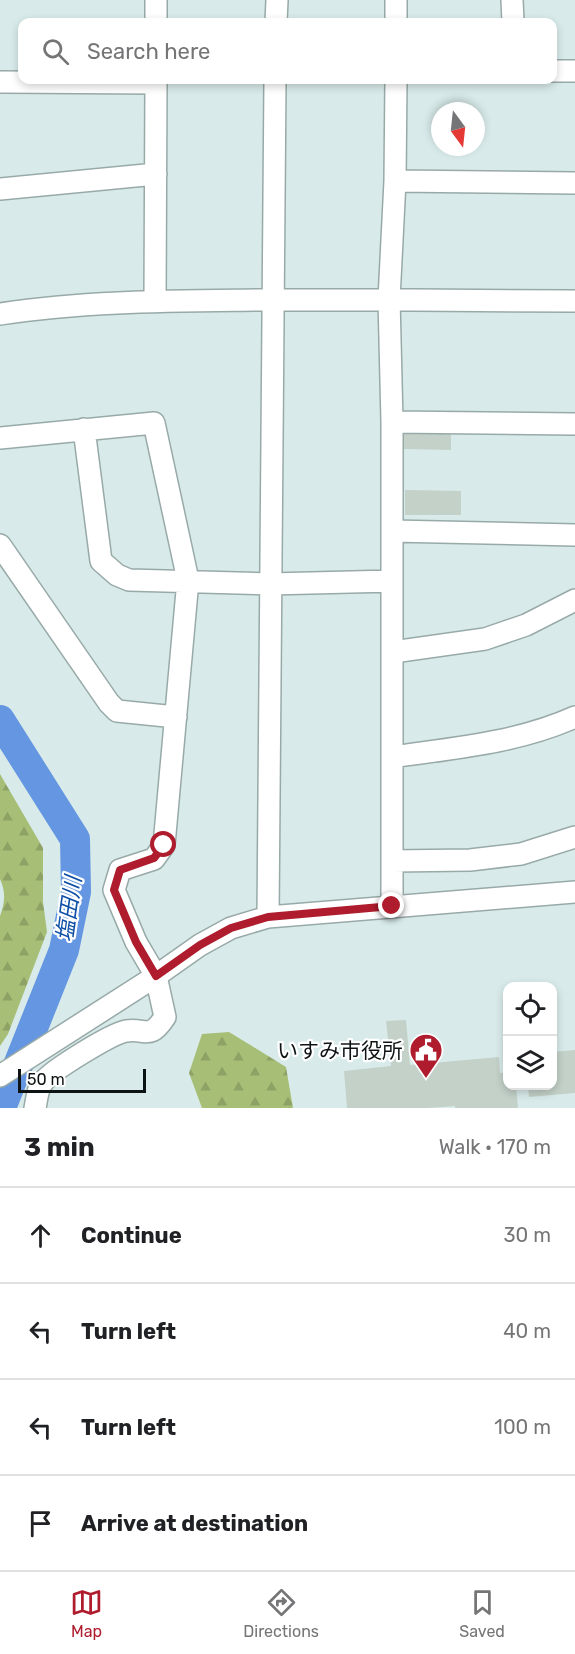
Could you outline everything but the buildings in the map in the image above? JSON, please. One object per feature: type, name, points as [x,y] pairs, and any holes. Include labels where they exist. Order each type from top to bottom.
[{"type":"street","points":[[156,0],[156,18]]},
{"type":"street","points":[[276,18],[277,0]]},
{"type":"street","points":[[396,0],[396,18]]},
{"type":"street","points":[[512,0],[513,18]]},
{"type":"street","points":[[557,71],[575,71]]},
{"type":"street","points":[[0,82],[18,82]]},
{"type":"street","points":[[155,301],[156,84]]},
{"type":"street","points":[[268,917],[275,84]]},
{"type":"street","points":[[392,906],[392,422],[389,299],[395,180],[396,84]]},
{"type":"street","points":[[0,189],[156,174]]},
{"type":"street","points":[[395,180],[575,183]]},
{"type":"street","points":[[0,314],[26,310],[155,301],[389,299],[575,301]]},
{"type":"street","points":[[392,422],[575,424]]},
{"type":"street","points":[[0,438],[154,423],[188,580],[164,845],[154,858],[120,870],[114,890],[136,942],[156,976],[165,1017],[157,1028],[147,1033],[126,1031],[75,1058],[44,1081],[38,1093],[35,1108]]},
{"type":"street","points":[[84,429],[101,561],[117,575],[129,580],[270,584],[392,581]]},
{"type":"street","points":[[392,531],[575,535]]},
{"type":"street","points":[[0,545],[117,711],[176,717]]},
{"type":"street","points":[[393,652],[485,639],[526,625],[575,600]]},
{"type":"street","points":[[392,757],[504,741],[558,725],[575,717]]},
{"type":"street","points":[[392,861],[470,860],[521,854],[575,837]]},
{"type":"street","points":[[0,1076],[156,976],[200,945],[231,928],[268,917],[575,892]]},
{"type":"green space","points":[[0,774],[43,848],[43,902],[47,932],[8,1034],[0,1046],[0,916],[4,897],[0,879]]},
{"type":"green space","points":[[229,1032],[286,1067],[293,1108],[202,1108],[189,1073],[202,1034]]},
{"type":"waterway","name":"塩田川","points":[[0,720],[75,839],[76,892],[64,950],[1,1108]]},
{"type":"place","name":"いすみ市役所","points":[[426,1079]]},
{"type":"route","points":[[164,845],[154,858],[120,870],[114,890],[136,942],[156,976],[200,945],[231,928],[268,917],[392,906]]}]
